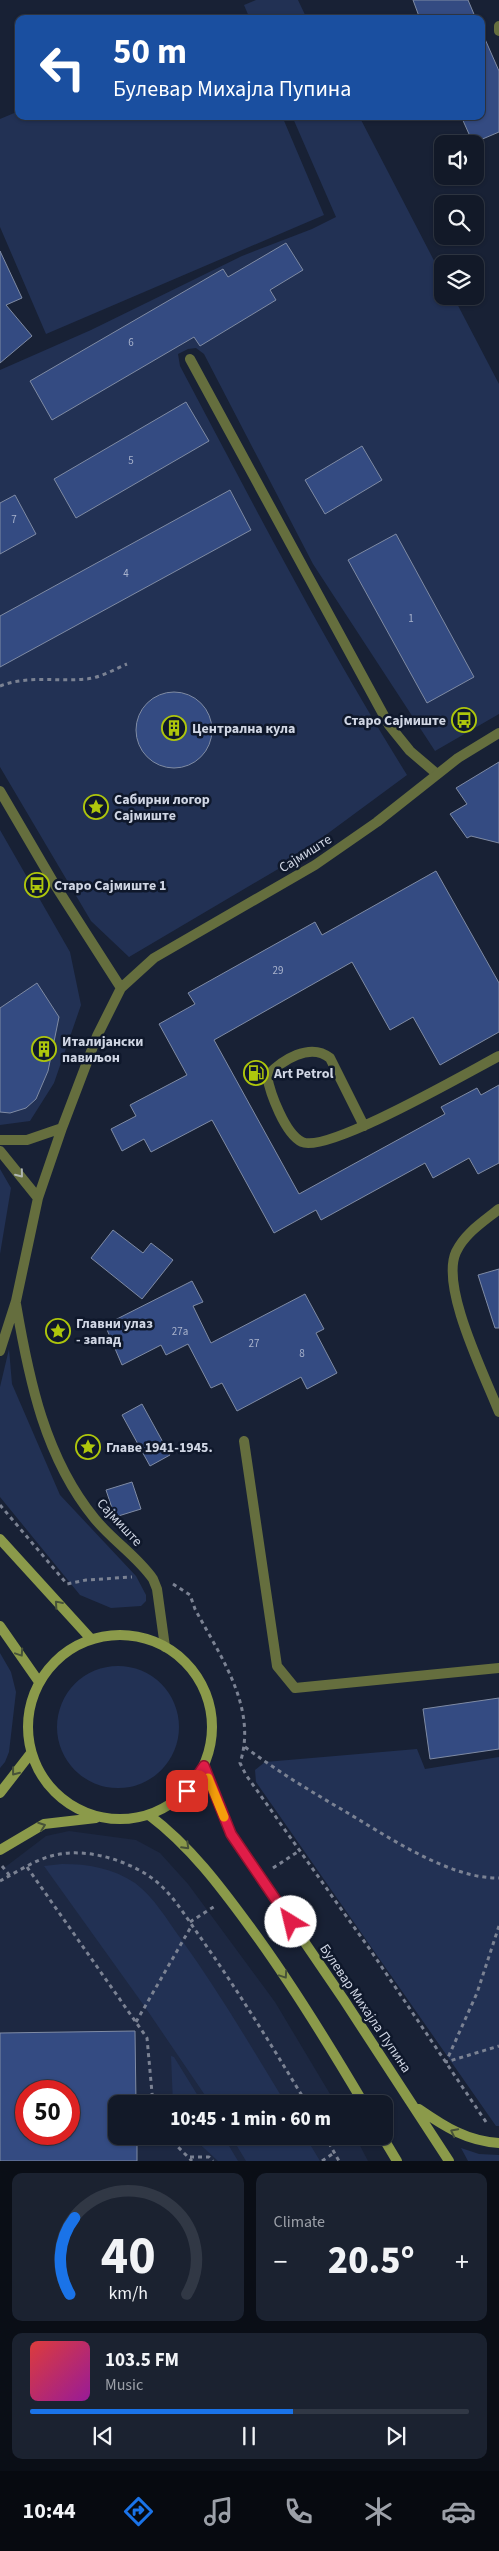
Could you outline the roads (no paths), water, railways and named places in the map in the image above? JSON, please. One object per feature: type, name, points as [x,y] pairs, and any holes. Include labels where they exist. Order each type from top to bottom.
[{"type":"main road","points":[[0,1539],[91,1639]]},
{"type":"main road","points":[[0,1626],[39,1682]]},
{"type":"main road","points":[[0,1850],[44,1824],[101,1817],[133,1818],[149,1814],[169,1805],[187,1791],[204,1766],[212,1734],[209,1704],[197,1677],[177,1655],[154,1641],[116,1635],[91,1639],[79,1644],[56,1660],[39,1682],[28,1716],[31,1752],[46,1782],[57,1794],[85,1812],[101,1817]]},
{"type":"main road","points":[[0,1793],[31,1752]]},
{"type":"main road","name":"Булевар Михајла Пупина","points":[[204,1766],[231,1834],[313,1953],[415,2106],[449,2161]]},
{"type":"main road","points":[[149,1814],[195,1855],[228,1897],[287,1979],[330,2045],[359,2095]]},
{"type":"main road","points":[[415,2106],[445,2127],[465,2137],[482,2142],[499,2143]]},
{"type":"main road","points":[[387,2145],[397,2161]]},
{"type":"street","points":[[499,26],[499,31]]},
{"type":"street","points":[[190,359],[389,725],[410,751],[436,774]]},
{"type":"street","name":"Сајмиште","points":[[0,1351],[16,1301],[38,1198],[62,1128],[101,1027],[121,988],[154,958],[315,865],[378,822],[436,774],[499,733]]},
{"type":"street","points":[[0,792],[55,885],[121,988]]},
{"type":"street","points":[[364,1126],[330,1058],[322,1051],[311,1050],[278,1064],[267,1076],[270,1091],[290,1132],[302,1142],[316,1142],[364,1126],[499,1056]]},
{"type":"street","points":[[0,1140],[27,1140],[62,1128]]},
{"type":"street","points":[[0,1151],[38,1198]]},
{"type":"street","points":[[499,1209],[465,1236],[455,1253],[453,1270],[457,1306],[499,1412]]},
{"type":"street","name":"Сајмиште","points":[[16,1301],[37,1404],[60,1461],[91,1514],[153,1579],[157,1589],[165,1647]]},
{"type":"street","points":[[244,1441],[277,1666],[295,1688],[499,1668]]},
{"type":"place","name":"Старо Сајмиште","points":[[464,720]]},
{"type":"place","name":"Централна кула","points":[[174,728]]},
{"type":"place","name":"Сабирни логор Сајмиште","points":[[96,807]]},
{"type":"place","name":"Старо Сајмиште 1","points":[[37,885]]},
{"type":"place","name":"Италијански павиљон","points":[[44,1049]]},
{"type":"place","name":"Art Petrol","points":[[256,1073]]},
{"type":"place","name":"Главни улаз - запад","points":[[58,1331]]},
{"type":"place","name":"Главе 1941-1945.","points":[[88,1447]]}]
